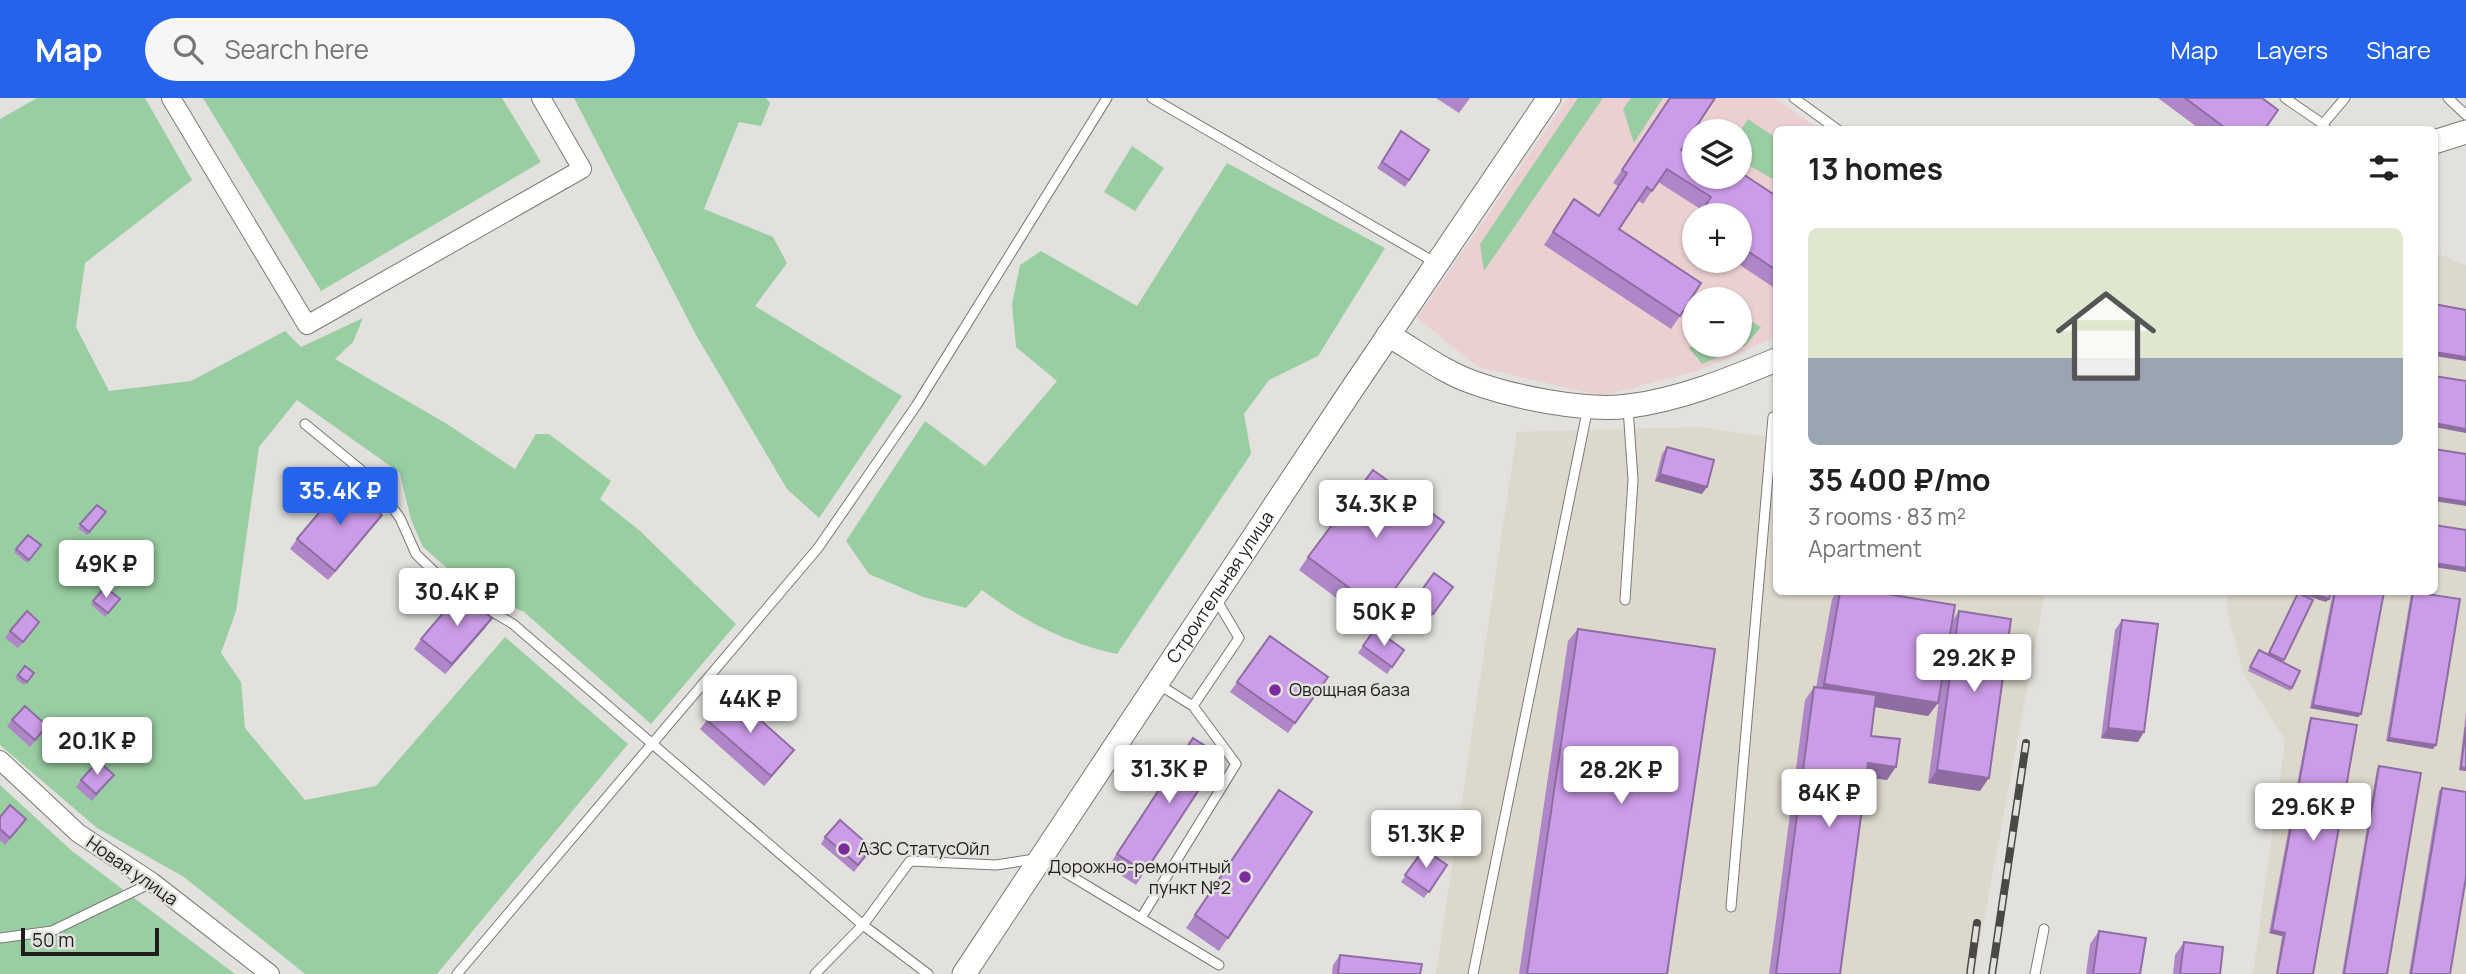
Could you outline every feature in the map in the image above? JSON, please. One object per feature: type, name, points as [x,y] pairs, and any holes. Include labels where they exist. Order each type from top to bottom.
[{"type":"street","points":[[171,98],[307,325],[582,169],[541,98]]},
{"type":"street","name":"Строительная улица","points":[[964,974],[1156,682],[1549,98]]},
{"type":"street","points":[[2438,141],[2466,132]]},
{"type":"street","points":[[1388,335],[1470,382],[1534,398],[1589,405],[1628,407],[1677,396],[1773,361]]},
{"type":"street","name":"Новая улица","points":[[0,760],[78,834],[152,882],[270,974]]},
{"type":"lane","points":[[457,974],[818,548],[916,406],[1107,98]]},
{"type":"lane","points":[[1152,98],[1438,264]]},
{"type":"lane","points":[[1794,98],[1833,126]]},
{"type":"lane","points":[[2285,98],[2324,126]]},
{"type":"lane","points":[[2326,126],[2344,98]]},
{"type":"lane","points":[[2448,98],[2466,115]]},
{"type":"lane","points":[[1473,974],[1589,405]]},
{"type":"lane","points":[[1625,600],[1633,480],[1628,407]]},
{"type":"lane","points":[[1731,907],[1773,417]]},
{"type":"lane","points":[[305,424],[372,479],[400,519],[416,554],[449,586],[513,624],[863,925],[928,974]]},
{"type":"lane","points":[[1193,706],[1239,638],[1215,598]]},
{"type":"lane","points":[[1141,918],[1236,764],[1193,706],[1156,682]]},
{"type":"lane","points":[[815,974],[863,925],[910,861],[996,865],[1041,858],[1219,965]]},
{"type":"lane","points":[[0,938],[51,931],[152,882]]},
{"type":"lane","points":[[2035,974],[2044,929]]},
{"type":"shaded area","points":[[1568,98],[1775,98],[1815,126],[1773,126],[1773,338],[1752,347],[1752,287],[1682,287],[1682,357],[1730,357],[1697,371],[1601,396],[1478,367],[1417,318]]},
{"type":"shaded area","points":[[2438,254],[2466,265],[2466,974],[2253,974],[2285,740],[2244,675],[2227,611],[2227,595],[2438,595]]},
{"type":"shaded area","points":[[1698,427],[1773,438],[1773,595],[2044,595],[1974,974],[1436,974],[1517,432]]},
{"type":"green space","points":[[37,98],[145,98],[192,180],[85,263],[76,327],[109,391],[191,381],[285,331],[301,347],[363,318],[353,342],[335,359],[447,424],[515,469],[536,434],[549,434],[611,481],[600,499],[639,530],[736,624],[651,724],[524,612],[469,587],[423,547],[411,520],[400,473],[297,400],[259,447],[236,611],[221,653],[241,682],[245,728],[305,800],[376,786],[505,637],[628,744],[437,974],[305,974],[184,877],[97,828],[0,745],[0,119]]},
{"type":"green space","points":[[203,98],[502,98],[541,162],[321,291]]},
{"type":"green space","points":[[574,98],[766,98],[770,103],[761,126],[739,122],[704,209],[773,237],[787,263],[755,306],[902,396],[819,518],[787,489],[696,335]]},
{"type":"green space","points":[[1578,98],[1603,98],[1484,271],[1480,244]]},
{"type":"green space","points":[[1631,98],[1663,98],[1634,143],[1623,109]]},
{"type":"green space","points":[[1752,122],[1773,136],[1773,179],[1752,167]]},
{"type":"green space","points":[[1132,146],[1164,168],[1135,211],[1104,192]]},
{"type":"green space","points":[[1227,163],[1385,248],[1318,356],[1269,380],[1244,414],[1251,454],[1117,654],[1080,644],[1046,630],[1013,612],[982,590],[966,608],[923,597],[869,574],[846,541],[925,421],[985,466],[1057,381],[1016,347],[1012,304],[1020,265],[1041,251],[1137,306]]},
{"type":"green space","points":[[1752,322],[1761,327],[1752,338]]},
{"type":"green space","points":[[1696,357],[1718,357],[1702,364]]},
{"type":"green space","points":[[0,785],[72,851],[235,974],[0,974]]},
{"type":"building","points":[[1670,98],[1715,98],[1701,119],[1682,119],[1682,179],[1667,169],[1652,191],[1647,187],[1619,229],[1701,283],[1698,287],[1682,287],[1680,316],[1553,232],[1574,199],[1599,216],[1627,173],[1622,170]]},
{"type":"building","points":[[2185,98],[2262,98],[2278,110],[2267,126],[2223,126]]},
{"type":"building","points":[[1401,131],[1429,150],[1409,180],[1382,162]]},
{"type":"building","points":[[1752,180],[1773,194],[1773,268],[1752,254],[1752,203],[1707,203],[1711,197],[1698,189],[1752,189]]},
{"type":"building","points":[[2438,305],[2466,310],[2466,357],[2438,353]]},
{"type":"building","points":[[2438,377],[2466,381],[2466,429],[2438,424]]},
{"type":"building","points":[[1667,447],[1714,460],[1707,487],[1660,474]]},
{"type":"building","points":[[2438,450],[2466,454],[2466,502],[2438,498]]},
{"type":"building","points":[[1373,470],[1444,522],[1379,610],[1308,557]]},
{"type":"building","points":[[344,483],[382,515],[335,571],[297,539]]},
{"type":"building","points":[[97,505],[106,512],[89,532],[80,524]]},
{"type":"building","points":[[2438,526],[2466,530],[2466,568],[2438,564]]},
{"type":"building","points":[[28,535],[41,545],[29,560],[16,549]]},
{"type":"building","points":[[1434,573],[1453,587],[1433,614],[1414,601]]},
{"type":"building","points":[[105,587],[120,599],[108,613],[93,601]]},
{"type":"building","points":[[461,592],[492,618],[452,664],[421,639]]},
{"type":"building","points":[[1839,595],[1893,595],[1955,605],[1938,703],[1824,684]]},
{"type":"building","points":[[2297,595],[2313,600],[2284,660],[2269,653]]},
{"type":"building","points":[[2334,595],[2383,595],[2361,714],[2313,705]]},
{"type":"building","points":[[2413,595],[2460,599],[2436,745],[2389,738]]},
{"type":"building","points":[[27,611],[39,622],[23,642],[10,631]]},
{"type":"building","points":[[1959,611],[2011,619],[1989,778],[1937,770]]},
{"type":"building","points":[[2122,620],[2158,624],[2144,732],[2108,728]]},
{"type":"building","points":[[1375,629],[1404,650],[1392,667],[1363,646]]},
{"type":"building","points":[[1578,629],[1715,649],[1667,974],[1527,974]]},
{"type":"building","name":"Овощная база","points":[[1270,636],[1328,677],[1295,723],[1237,682]]},
{"type":"building","points":[[2259,650],[2300,671],[2292,688],[2250,667]]},
{"type":"building","points":[[25,666],[34,673],[27,682],[18,675]]},
{"type":"building","points":[[1814,687],[1876,695],[1871,736],[1900,739],[1896,767],[1868,763],[1840,974],[1776,974]]},
{"type":"building","points":[[730,693],[794,750],[771,776],[707,720]]},
{"type":"building","points":[[25,706],[47,726],[35,740],[12,720]]},
{"type":"building","points":[[2311,718],[2357,725],[2313,974],[2277,974],[2285,933],[2272,930]]},
{"type":"building","points":[[2466,727],[2466,768],[2461,767]]},
{"type":"building","points":[[1193,738],[1221,756],[1145,872],[1117,854]]},
{"type":"building","points":[[98,761],[114,775],[96,794],[81,780]]},
{"type":"building","points":[[2379,766],[2421,773],[2387,974],[2344,974]]},
{"type":"building","points":[[2442,788],[2466,792],[2466,877],[2450,974],[2411,974]]},
{"type":"building","name":"Дорожно-ремонтный пункт №2","points":[[1279,790],[1312,812],[1228,938],[1195,915]]},
{"type":"building","points":[[10,805],[26,819],[10,838],[0,829],[0,817]]},
{"type":"building","name":"АЗС СтатусОйл","points":[[840,820],[872,848],[858,865],[825,837]]},
{"type":"building","points":[[1424,849],[1447,865],[1429,892],[1405,875]]},
{"type":"building","points":[[2099,931],[2146,938],[2140,974],[2093,974]]},
{"type":"building","points":[[2184,942],[2223,947],[2220,974],[2180,974]]},
{"type":"building","points":[[1340,955],[1422,964],[1420,974],[1338,974]]},
{"type":"railway","points":[[1992,974],[2026,743]]},
{"type":"railway","points":[[1970,974],[1977,923]]},
{"type":"place","name":"Овощная база","points":[[1275,690]]},
{"type":"place","name":"АЗС СтатусОйл","points":[[844,849]]},
{"type":"place","name":"Дорожно-ремонтный пункт №2","points":[[1245,877]]}]
